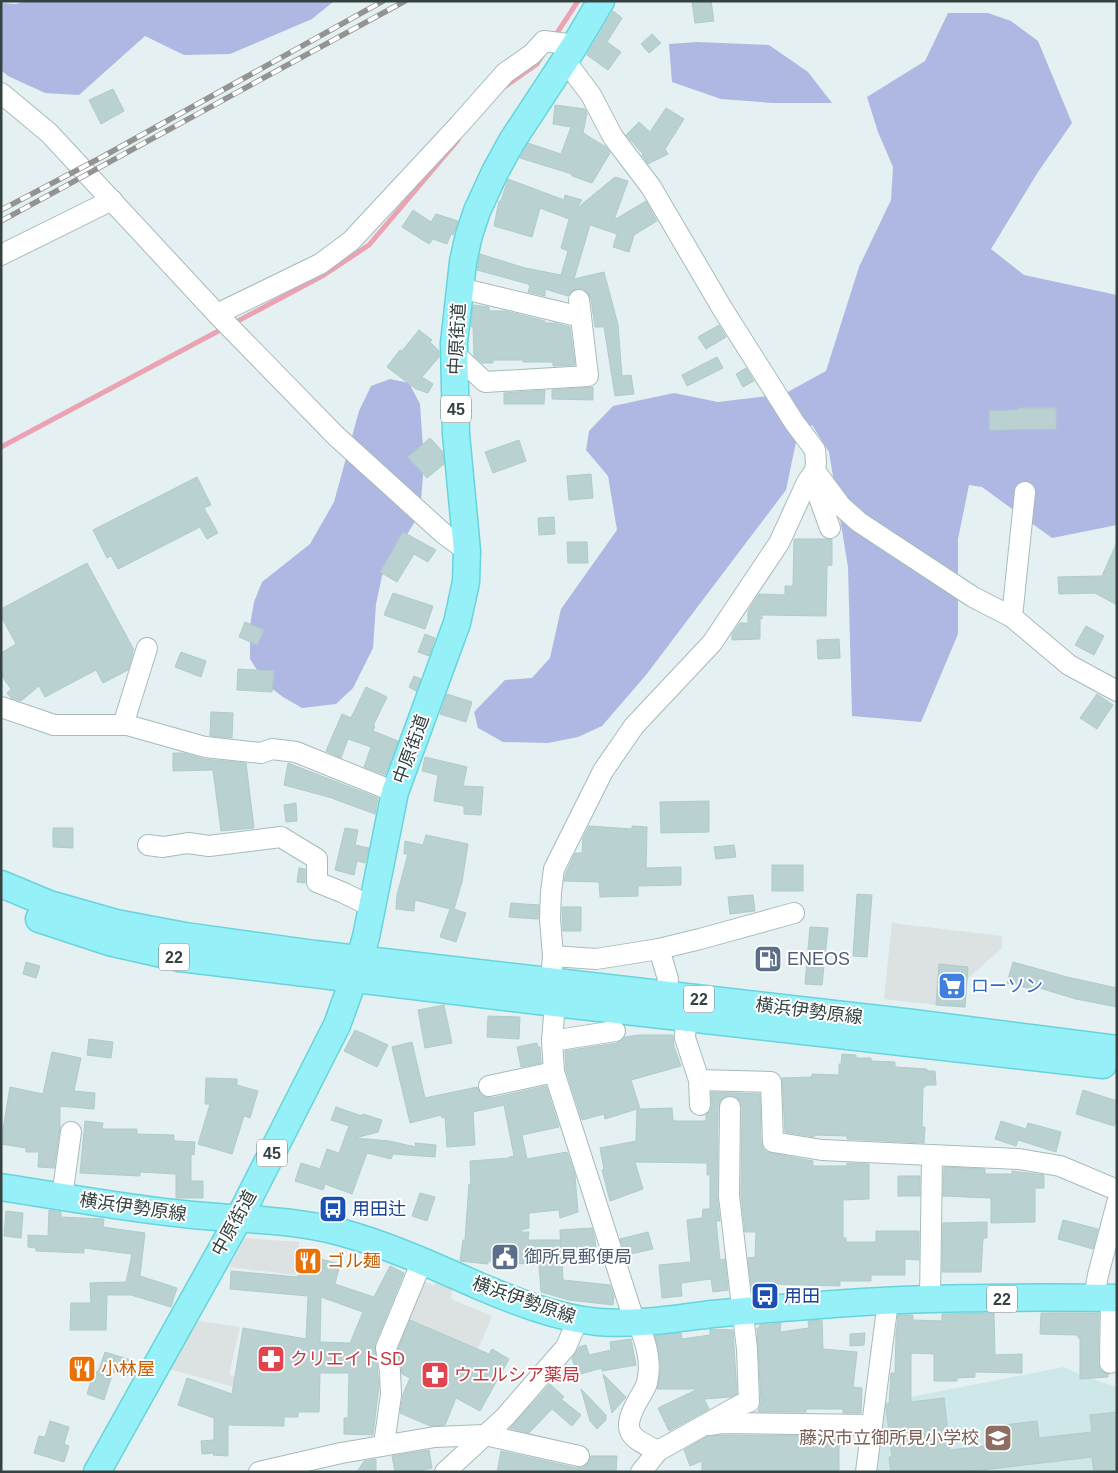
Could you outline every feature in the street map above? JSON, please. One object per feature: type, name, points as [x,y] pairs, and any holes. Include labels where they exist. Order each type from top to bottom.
[{"type":"main road","name":"中原街道","points":[[97,1472],[239,1218],[337,1025],[357,968],[372,908],[395,792],[457,623],[466,582],[467,551],[456,434],[455,354],[460,288],[469,235],[491,180],[512,141],[568,49],[602,1]]},
{"type":"main road","name":"横浜伊勢原線","points":[[1,884],[49,904],[116,923],[185,936],[315,954],[357,968]]},
{"type":"main road","name":"横浜伊勢原線","points":[[1,904],[39,919],[109,942],[180,958],[553,980],[1117,1049]]},
{"type":"main road","name":"横浜伊勢原線","points":[[553,980],[686,1018],[1117,1066]]},
{"type":"main road","name":"横浜伊勢原線","points":[[1,1187],[194,1215],[305,1224],[342,1233],[422,1261],[521,1303],[578,1319],[636,1323],[742,1311],[842,1303],[1107,1298]]},
{"type":"street","points":[[223,320],[320,264],[351,241],[505,73],[532,54],[544,41],[568,49],[613,137],[651,188],[722,308],[794,422],[815,450],[815,486],[830,528]]},
{"type":"street","points":[[1,93],[49,133],[223,320],[336,436],[444,534],[467,551]]},
{"type":"street","points":[[1,255],[112,200]]},
{"type":"street","points":[[455,354],[485,382],[588,376],[580,309],[460,288]]},
{"type":"street","points":[[815,471],[841,506],[859,522],[973,597],[1012,617],[1069,665],[1117,691]]},
{"type":"street","points":[[658,1451],[640,1443],[631,1436],[628,1424],[631,1412],[646,1385],[649,1357],[646,1343],[636,1323],[554,1072],[552,1041],[552,926],[550,919],[554,869],[603,771],[634,726],[712,643],[779,543],[807,482],[815,471]]},
{"type":"street","points":[[1012,617],[1025,492]]},
{"type":"street","points":[[123,725],[147,648]]},
{"type":"street","points":[[1,707],[54,725],[123,725],[205,747],[261,753],[272,750],[296,752],[395,792]]},
{"type":"street","points":[[148,845],[163,847],[188,844],[209,846],[281,837],[317,858],[317,882],[344,893],[372,908]]},
{"type":"street","points":[[553,980],[596,958],[659,949],[794,913]]},
{"type":"street","points":[[659,949],[668,979],[666,994]]},
{"type":"street","points":[[686,1018],[686,1038],[699,1080],[700,1105]]},
{"type":"street","points":[[552,1041],[615,1031]]},
{"type":"street","points":[[489,1086],[554,1072]]},
{"type":"street","points":[[699,1080],[771,1082],[773,1142],[822,1150],[1039,1162],[1060,1166],[1117,1190]]},
{"type":"street","points":[[730,1107],[729,1196],[747,1350],[749,1402],[743,1414]]},
{"type":"street","points":[[62,1197],[71,1132]]},
{"type":"street","points":[[930,1300],[932,1156]]},
{"type":"street","points":[[1110,1363],[1107,1298],[1098,1275],[1117,1203]]},
{"type":"street","points":[[384,1444],[391,1395],[390,1371],[386,1348],[422,1261]]},
{"type":"street","points":[[866,1472],[888,1301]]},
{"type":"street","points":[[444,1472],[505,1417],[566,1347],[578,1319]]},
{"type":"street","points":[[641,1472],[658,1451],[702,1428],[723,1423],[743,1414],[871,1425]]},
{"type":"street","points":[[259,1472],[384,1444],[435,1437],[485,1435],[579,1456]]},
{"type":"shaded area","points":[[27,1],[334,1],[312,19],[230,54],[184,55],[145,36],[79,95],[45,93],[8,76],[1,70],[1,3],[16,4]]},
{"type":"shaded area","points":[[948,13],[988,13],[1011,21],[1038,41],[1072,123],[1038,172],[991,249],[1024,275],[1117,295],[1117,525],[1052,538],[982,487],[969,485],[958,539],[958,634],[921,722],[852,716],[848,567],[829,452],[812,425],[796,442],[786,490],[646,675],[602,726],[578,737],[548,743],[503,742],[478,728],[474,712],[505,680],[532,678],[550,658],[561,609],[617,530],[608,476],[586,450],[589,431],[613,406],[674,393],[718,402],[784,394],[826,371],[859,267],[891,200],[893,167],[878,132],[867,97],[925,61]]},
{"type":"shaded area","points":[[697,42],[769,45],[808,72],[832,103],[773,103],[721,99],[672,82],[669,44]]},
{"type":"shaded area","points":[[390,379],[409,383],[420,404],[424,462],[420,513],[382,576],[376,604],[373,648],[353,688],[336,704],[302,708],[266,684],[250,659],[250,625],[254,602],[262,582],[310,544],[334,502],[359,411],[371,386]]},
{"type":"shaded area","points":[[892,923],[1002,936],[1002,948],[967,979],[965,1008],[884,999]]},
{"type":"shaded area","points":[[245,1238],[299,1242],[296,1275],[229,1267]]},
{"type":"shaded area","points":[[423,1281],[434,1286],[436,1281],[446,1285],[452,1289],[451,1299],[492,1316],[478,1349],[407,1319]]},
{"type":"shaded area","points":[[193,1320],[240,1327],[229,1375],[248,1378],[245,1390],[169,1369]]},
{"type":"shaded area","name":"藤沢市立御所見小学校","points":[[1064,1367],[1117,1387],[1117,1472],[877,1472],[880,1403]]},
{"type":"building","points":[[692,1],[711,1],[714,21],[695,23]]},
{"type":"building","points":[[613,11],[622,18],[607,42],[621,52],[608,70],[587,55]]},
{"type":"building","points":[[652,34],[661,43],[649,53],[641,44]]},
{"type":"building","points":[[113,89],[124,111],[101,124],[89,100]]},
{"type":"building","points":[[555,105],[585,109],[587,113],[583,133],[606,147],[610,153],[592,183],[572,176],[572,174],[520,158],[528,143],[561,154],[571,127],[553,124]]},
{"type":"building","points":[[666,108],[684,119],[665,149],[668,154],[648,164],[643,154],[626,135],[639,122],[650,132]]},
{"type":"building","points":[[615,177],[628,181],[614,220],[646,201],[657,221],[634,235],[629,252],[613,247],[617,234],[590,225],[574,279],[604,272],[618,325],[622,376],[631,375],[634,394],[615,396],[604,327],[595,327],[591,299],[588,293],[583,289],[577,288],[568,296],[545,289],[545,296],[528,292],[530,286],[528,284],[477,270],[480,254],[525,268],[561,275],[568,251],[561,248],[569,219],[540,208],[532,237],[494,226],[499,201],[501,201],[508,179],[564,200],[565,195],[582,200],[576,209]]},
{"type":"building","points":[[413,210],[431,222],[436,214],[458,221],[453,235],[451,234],[447,244],[433,239],[429,244],[402,227]]},
{"type":"building","points":[[473,305],[489,307],[489,311],[506,311],[545,321],[545,323],[555,323],[570,327],[575,365],[553,366],[553,362],[523,362],[523,360],[493,360],[493,363],[482,363],[474,356],[473,327],[471,327]]},
{"type":"building","points":[[719,325],[726,337],[706,349],[698,337]]},
{"type":"building","points":[[419,330],[432,340],[430,342],[439,351],[439,357],[422,377],[433,384],[428,393],[416,389],[387,367]]},
{"type":"building","points":[[717,357],[723,368],[687,386],[682,375]]},
{"type":"building","points":[[746,368],[754,381],[743,387],[736,374]]},
{"type":"building","points":[[593,387],[593,400],[552,399],[552,390]]},
{"type":"building","points":[[545,390],[544,404],[504,404],[504,393]]},
{"type":"building","points":[[1018,408],[1056,408],[1056,429],[990,430],[989,411],[1018,410]]},
{"type":"building","points":[[430,438],[443,452],[444,464],[427,478],[408,457]]},
{"type":"building","points":[[519,440],[526,461],[493,473],[485,452]]},
{"type":"building","points":[[591,474],[593,498],[569,500],[567,476]]},
{"type":"building","points":[[197,477],[211,505],[204,508],[218,533],[207,539],[200,527],[118,569],[111,556],[107,558],[93,530]]},
{"type":"building","points":[[554,517],[555,534],[539,535],[538,518]]},
{"type":"building","points":[[403,532],[436,550],[428,562],[414,554],[397,582],[380,572]]},
{"type":"building","points":[[794,539],[832,539],[832,565],[827,566],[826,616],[762,615],[762,619],[760,618],[760,639],[732,640],[732,634],[740,623],[748,623],[748,611],[759,594],[785,595],[785,586],[793,586]]},
{"type":"building","points":[[567,542],[587,542],[588,563],[568,563]]},
{"type":"building","points":[[1117,542],[1117,605],[1095,593],[1059,594],[1058,577],[1102,576]]},
{"type":"building","points":[[87,563],[134,650],[132,651],[128,670],[103,683],[96,670],[45,697],[39,686],[21,701],[11,698],[7,693],[11,689],[1,675],[1,653],[16,644],[1,616],[1,609]]},
{"type":"building","points":[[393,593],[433,606],[425,629],[384,615]]},
{"type":"building","points":[[245,622],[264,630],[257,645],[239,637]]},
{"type":"building","points":[[1086,626],[1104,636],[1094,655],[1075,645]]},
{"type":"building","points":[[425,634],[435,638],[429,656],[418,652]]},
{"type":"building","points":[[839,639],[840,658],[818,659],[817,640]]},
{"type":"building","points":[[181,652],[206,661],[201,677],[175,667]]},
{"type":"building","points":[[238,669],[274,671],[272,692],[237,690]]},
{"type":"building","points":[[414,676],[421,679],[416,691],[409,687]]},
{"type":"building","points":[[366,687],[387,697],[373,726],[375,726],[373,731],[398,741],[385,775],[364,767],[371,747],[348,739],[341,758],[326,751],[342,714],[351,718]]},
{"type":"building","points":[[447,694],[472,702],[466,722],[440,714]]},
{"type":"building","points":[[1097,694],[1113,705],[1097,729],[1080,718]]},
{"type":"building","points":[[211,712],[233,713],[232,738],[210,736]]},
{"type":"building","points":[[173,753],[183,753],[204,759],[246,763],[254,828],[221,831],[213,770],[173,771]]},
{"type":"building","points":[[425,757],[467,767],[463,786],[483,787],[481,815],[464,814],[464,806],[434,801],[438,775],[422,771]]},
{"type":"building","points":[[288,763],[378,798],[375,814],[334,799],[336,799],[284,785]]},
{"type":"building","points":[[709,801],[709,832],[661,833],[660,802]]},
{"type":"building","points":[[296,803],[297,821],[286,822],[284,805]]},
{"type":"building","points":[[589,826],[632,829],[632,826],[647,827],[646,868],[681,867],[681,885],[638,886],[638,896],[600,897],[599,882],[564,881],[575,853],[582,853],[583,838]]},
{"type":"building","points":[[53,828],[73,828],[73,848],[53,847]]},
{"type":"building","points":[[345,828],[358,830],[355,845],[369,848],[365,863],[357,861],[354,875],[335,870]]},
{"type":"building","points":[[426,835],[468,844],[462,882],[454,909],[466,913],[456,942],[440,937],[450,909],[415,900],[414,911],[396,909],[397,895],[408,854],[404,854],[405,841],[423,845]]},
{"type":"building","points":[[734,845],[736,857],[716,859],[714,847]]},
{"type":"building","points":[[772,865],[803,865],[803,891],[772,891]]},
{"type":"building","points":[[299,868],[305,869],[305,883],[297,882]]},
{"type":"building","points":[[857,894],[872,895],[867,957],[853,956]]},
{"type":"building","points":[[753,895],[755,911],[730,914],[728,897]]},
{"type":"building","points":[[511,903],[539,905],[538,919],[509,917]]},
{"type":"building","points":[[562,907],[581,907],[581,931],[563,931]]},
{"type":"building","points":[[810,927],[828,928],[822,985],[805,984]]},
{"type":"building","points":[[26,962],[40,966],[36,978],[23,974]]},
{"type":"building","points":[[1013,962],[1117,988],[1117,1007],[1076,999],[1036,987],[1035,990],[1007,983]]},
{"type":"building","name":"ローソン","points":[[939,964],[968,967],[965,1007],[936,1005]]},
{"type":"building","points":[[444,1005],[452,1043],[425,1048],[418,1010]]},
{"type":"building","points":[[488,1016],[520,1017],[519,1039],[487,1037]]},
{"type":"building","points":[[355,1030],[388,1045],[377,1067],[344,1051]]},
{"type":"building","points":[[673,1035],[674,1047],[681,1066],[631,1080],[640,1109],[672,1108],[673,1121],[706,1121],[706,1115],[712,1105],[711,1092],[760,1094],[761,1142],[766,1152],[813,1161],[813,1166],[847,1166],[847,1163],[869,1164],[869,1199],[843,1200],[843,1238],[846,1238],[846,1242],[876,1242],[876,1231],[919,1231],[919,1260],[905,1259],[905,1275],[871,1275],[871,1281],[840,1281],[840,1286],[775,1284],[776,1290],[752,1293],[748,1258],[755,1257],[756,1232],[745,1232],[741,1195],[742,1107],[741,1102],[736,1097],[730,1095],[720,1101],[718,1107],[717,1196],[720,1221],[716,1221],[720,1260],[725,1259],[728,1290],[713,1292],[711,1279],[681,1283],[682,1296],[662,1298],[659,1265],[691,1262],[687,1220],[702,1218],[703,1209],[710,1209],[710,1175],[707,1175],[707,1163],[635,1162],[643,1189],[610,1201],[602,1170],[604,1169],[600,1148],[636,1141],[637,1109],[605,1119],[604,1114],[582,1120],[566,1070],[565,1051],[617,1043],[625,1037]]},
{"type":"building","points":[[89,1039],[113,1042],[111,1058],[87,1055]]},
{"type":"building","points":[[412,1042],[425,1098],[477,1087],[481,1094],[492,1098],[546,1086],[559,1127],[522,1135],[527,1159],[567,1152],[575,1175],[578,1212],[560,1218],[559,1210],[529,1213],[529,1228],[521,1230],[522,1232],[529,1232],[528,1240],[561,1240],[563,1280],[610,1285],[614,1296],[613,1305],[569,1300],[541,1292],[539,1265],[488,1261],[488,1264],[460,1261],[463,1240],[465,1240],[469,1184],[471,1185],[470,1161],[510,1158],[514,1156],[504,1105],[473,1112],[475,1145],[447,1147],[445,1117],[442,1118],[441,1115],[410,1123],[392,1047]]},
{"type":"building","points":[[537,1043],[538,1047],[540,1047],[541,1063],[521,1067],[517,1047]]},
{"type":"building","points":[[52,1052],[81,1058],[74,1091],[95,1093],[94,1109],[60,1106],[60,1128],[54,1168],[38,1167],[39,1152],[26,1152],[26,1148],[1,1144],[10,1087],[43,1094]]},
{"type":"building","points":[[842,1054],[856,1055],[856,1058],[871,1058],[871,1061],[895,1062],[895,1067],[935,1071],[936,1085],[926,1085],[923,1087],[922,1127],[925,1127],[924,1143],[847,1139],[847,1136],[814,1135],[814,1137],[785,1132],[782,1078],[812,1077],[812,1074],[839,1075],[839,1064],[841,1064]]},
{"type":"building","points":[[206,1078],[237,1079],[237,1085],[258,1091],[250,1118],[244,1116],[232,1154],[198,1144],[210,1104],[205,1104]]},
{"type":"building","points":[[1083,1090],[1117,1101],[1117,1117],[1114,1126],[1076,1114]]},
{"type":"building","points":[[336,1107],[362,1116],[363,1114],[382,1120],[378,1132],[355,1138],[389,1141],[416,1147],[415,1143],[436,1145],[435,1157],[393,1154],[391,1159],[367,1153],[352,1194],[325,1184],[323,1190],[295,1181],[301,1163],[320,1169],[327,1149],[339,1153],[349,1126],[331,1120]]},
{"type":"building","points":[[85,1121],[103,1123],[102,1129],[137,1129],[137,1134],[174,1135],[174,1141],[195,1142],[194,1155],[191,1154],[191,1181],[203,1181],[203,1198],[176,1198],[176,1174],[140,1172],[140,1176],[80,1173]]},
{"type":"building","points":[[1001,1121],[1026,1129],[1028,1123],[1061,1132],[1056,1152],[1018,1140],[1016,1146],[995,1139]]},
{"type":"building","points":[[944,1167],[985,1169],[985,1174],[1012,1174],[1012,1171],[1044,1175],[1044,1188],[1035,1188],[1035,1222],[991,1223],[991,1198],[943,1196]]},
{"type":"building","points":[[898,1176],[920,1176],[920,1196],[898,1196]]},
{"type":"building","points":[[420,1193],[435,1197],[427,1221],[412,1216]]},
{"type":"building","points":[[49,1210],[61,1212],[61,1217],[104,1219],[103,1227],[145,1233],[140,1276],[177,1288],[171,1307],[131,1295],[107,1295],[106,1330],[70,1330],[71,1303],[91,1303],[90,1283],[126,1282],[132,1254],[84,1248],[84,1253],[36,1251],[36,1248],[28,1247],[28,1235],[48,1236]]},
{"type":"building","points":[[6,1211],[23,1213],[21,1238],[4,1236]]},
{"type":"building","points":[[1063,1220],[1098,1229],[1093,1249],[1058,1239]]},
{"type":"building","points":[[987,1222],[987,1238],[983,1238],[981,1272],[942,1272],[943,1223]]},
{"type":"building","points":[[592,1228],[596,1249],[561,1251],[560,1230]]},
{"type":"building","points":[[648,1232],[653,1249],[626,1255],[620,1239]]},
{"type":"building","points":[[301,1248],[317,1250],[316,1258],[340,1264],[335,1284],[374,1297],[390,1266],[404,1273],[375,1344],[379,1386],[373,1435],[344,1434],[344,1418],[348,1418],[349,1373],[320,1373],[319,1412],[298,1412],[298,1417],[284,1417],[284,1426],[228,1425],[228,1456],[213,1455],[214,1453],[202,1454],[201,1441],[214,1440],[214,1418],[178,1405],[187,1378],[232,1394],[243,1328],[306,1339],[308,1296],[230,1289],[231,1271],[298,1277]],"holes":[[[321,1297],[363,1312],[350,1343],[320,1342]]]},
{"type":"building","points":[[994,1313],[995,1355],[1022,1354],[1022,1373],[975,1372],[975,1377],[957,1378],[957,1381],[934,1381],[934,1354],[911,1353],[911,1402],[944,1398],[950,1450],[994,1445],[993,1437],[1004,1436],[1003,1425],[1037,1421],[1039,1438],[1092,1432],[1090,1415],[1117,1412],[1117,1472],[1094,1472],[1092,1457],[965,1472],[891,1472],[889,1457],[892,1457],[886,1407],[889,1404],[891,1373],[895,1373],[898,1315],[913,1315],[913,1320],[942,1321],[942,1314]]},
{"type":"building","points":[[1041,1313],[1099,1313],[1098,1363],[1100,1369],[1108,1374],[1108,1377],[1080,1379],[1080,1338],[1078,1338],[1078,1335],[1040,1334]]},
{"type":"building","name":"ウエルシア薬局","points":[[410,1320],[489,1354],[492,1349],[509,1359],[480,1411],[456,1398],[445,1425],[430,1426],[400,1413],[403,1394],[410,1378],[402,1374],[398,1349]]},
{"type":"building","points":[[822,1320],[823,1349],[857,1352],[853,1387],[862,1388],[861,1413],[843,1413],[843,1409],[806,1409],[806,1412],[758,1412],[761,1402],[757,1328],[760,1325],[781,1323],[780,1332],[809,1328],[808,1321]]},
{"type":"building","points":[[710,1329],[733,1330],[737,1394],[731,1397],[704,1399],[709,1409],[669,1431],[658,1408],[698,1389],[657,1389],[661,1367],[655,1336],[681,1333],[682,1339],[710,1335]]},
{"type":"building","points":[[865,1333],[864,1345],[850,1346],[850,1334]]},
{"type":"building","points":[[631,1339],[636,1365],[602,1371],[602,1368],[577,1375],[572,1358],[579,1347],[586,1345],[589,1355],[611,1350],[610,1342]]},
{"type":"building","points":[[105,1352],[131,1360],[127,1376],[113,1372],[104,1400],[87,1394],[94,1371],[98,1372]]},
{"type":"building","points":[[603,1374],[626,1397],[612,1413]]},
{"type":"building","points":[[550,1384],[564,1397],[561,1399],[581,1415],[572,1426],[552,1409],[529,1433],[510,1428]]},
{"type":"building","points":[[581,1389],[606,1415],[606,1420],[597,1429],[590,1421]]},
{"type":"building","points":[[50,1421],[69,1427],[64,1444],[69,1446],[64,1462],[34,1453],[39,1436],[45,1437]]},
{"type":"building","points":[[708,1436],[839,1436],[839,1472],[702,1472],[702,1461],[690,1466],[684,1450]]},
{"type":"building","points":[[429,1450],[432,1468],[415,1472],[395,1472],[392,1456]]},
{"type":"building","points":[[501,1451],[577,1468],[587,1464],[591,1456],[617,1456],[616,1472],[497,1472]]},
{"type":"building","points":[[376,1459],[376,1472],[357,1472],[364,1461]]},
{"type":"waterway","points":[[555,36],[578,1]]},
{"type":"waterway","points":[[503,88],[537,64],[542,56]]},
{"type":"waterway","points":[[234,323],[324,275],[369,245],[458,140]]},
{"type":"waterway","points":[[1,447],[224,328]]},
{"type":"railway","points":[[1,210],[102,157],[383,1]]},
{"type":"railway","points":[[1,221],[405,1]]},
{"type":"place","name":"ENEOS","points":[[768,959]]},
{"type":"place","name":"ローソン","points":[[952,986]]},
{"type":"place","name":"用田辻","points":[[333,1209]]},
{"type":"place","name":"御所見郵便局","points":[[505,1257]]},
{"type":"place","name":"ゴル麺","points":[[308,1261]]},
{"type":"place","name":"用田","points":[[765,1296]]},
{"type":"place","name":"クリエイトSD","points":[[271,1359]]},
{"type":"place","name":"小林屋","points":[[82,1369]]},
{"type":"place","name":"ウエルシア薬局","points":[[435,1375]]},
{"type":"place","name":"藤沢市立御所見小学校","points":[[998,1438]]}]
